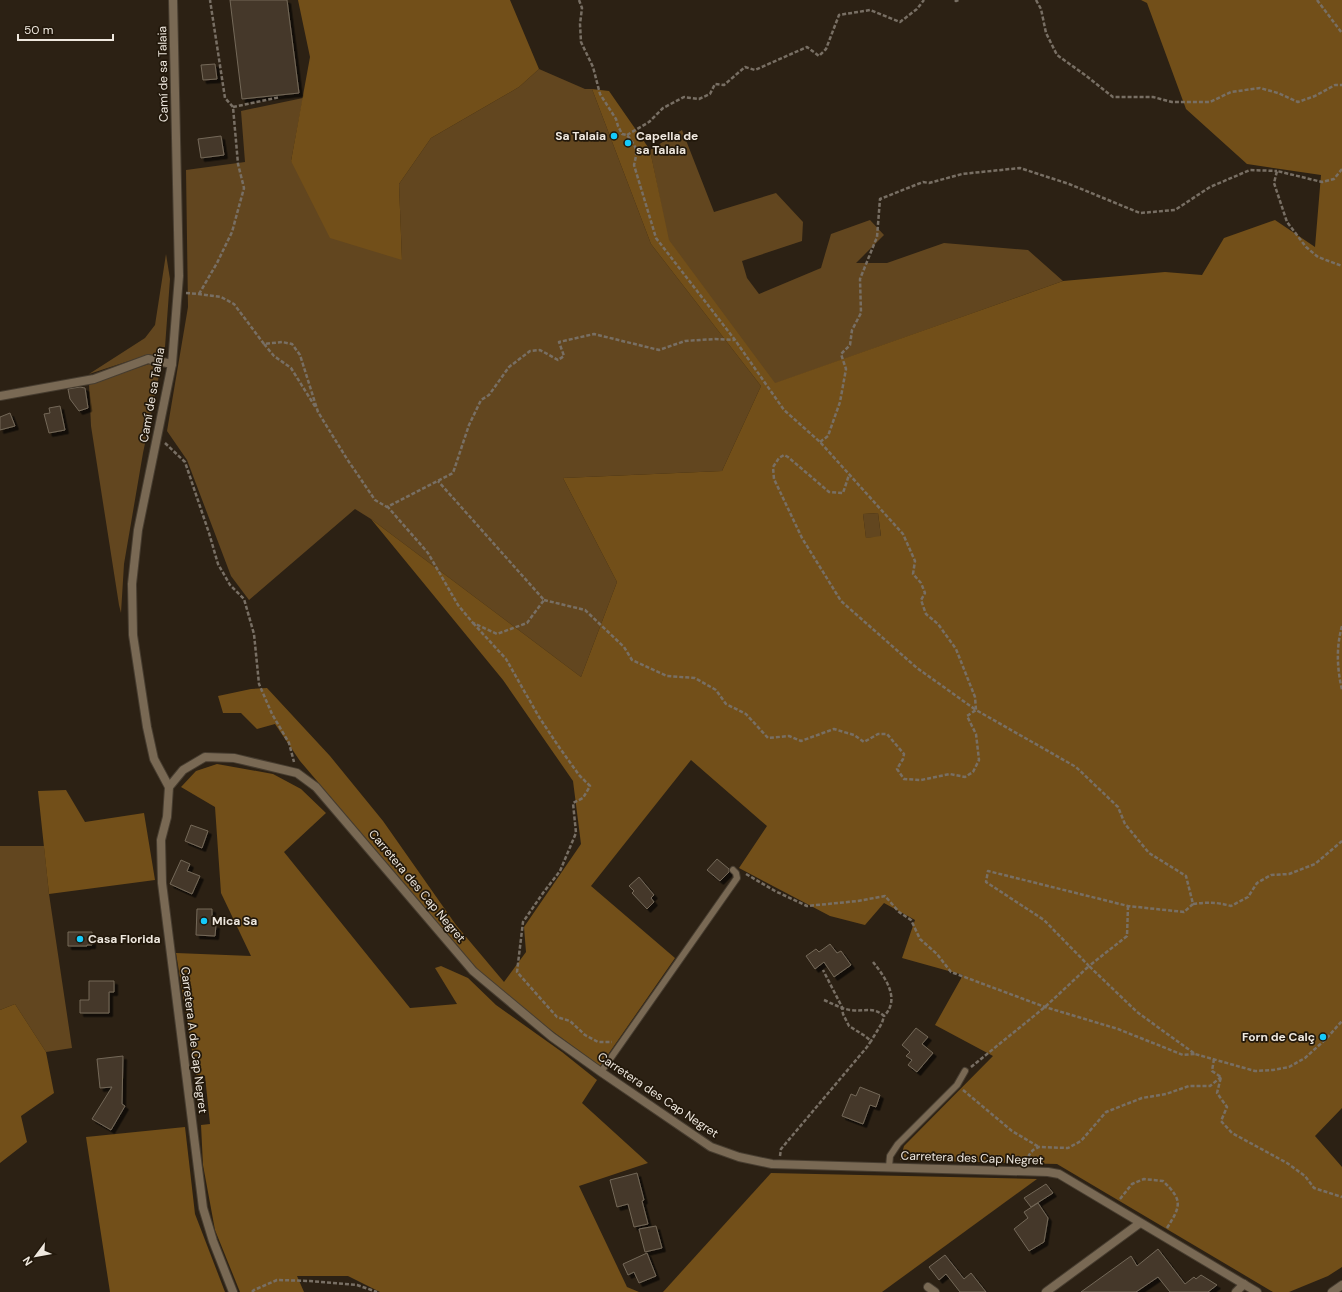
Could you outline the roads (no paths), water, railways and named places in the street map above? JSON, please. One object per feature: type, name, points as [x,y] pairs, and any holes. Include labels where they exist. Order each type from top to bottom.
[{"type":"street","name":"Camí de sa Talaia","points":[[169,787],[154,759],[147,727],[133,635],[132,584],[138,530],[172,364],[178,293],[179,268],[173,0]]},
{"type":"street","points":[[0,396],[94,379],[148,359],[172,364]]},
{"type":"street","name":"Carretera des Cap Negret","points":[[169,787],[183,770],[205,757],[234,758],[297,773],[316,787],[473,971],[552,1037],[711,1147],[739,1157],[778,1164],[1029,1171],[1059,1174],[1257,1292]]},
{"type":"street","name":"Carretera A de Cap Negret","points":[[169,787],[167,817],[161,840],[162,883],[203,1208],[213,1241],[233,1292]]},
{"type":"street","points":[[1046,1292],[1140,1223]]},
{"type":"street","points":[[1236,1292],[1244,1284]]},
{"type":"street","points":[[1332,1292],[1342,1285]]},
{"type":"lane","points":[[601,1072],[737,878],[733,870]]},
{"type":"lane","points":[[889,1167],[890,1156],[898,1144],[957,1085],[965,1071]]},
{"type":"place","name":"Sa Talaia","points":[[614,136]]},
{"type":"place","name":"Capella de sa Talaia","points":[[628,143]]},
{"type":"place","name":"Mica Sa","points":[[204,921]]},
{"type":"place","name":"Casa Florida","points":[[80,939]]},
{"type":"place","name":"Forn de Calç","points":[[1323,1037]]}]
